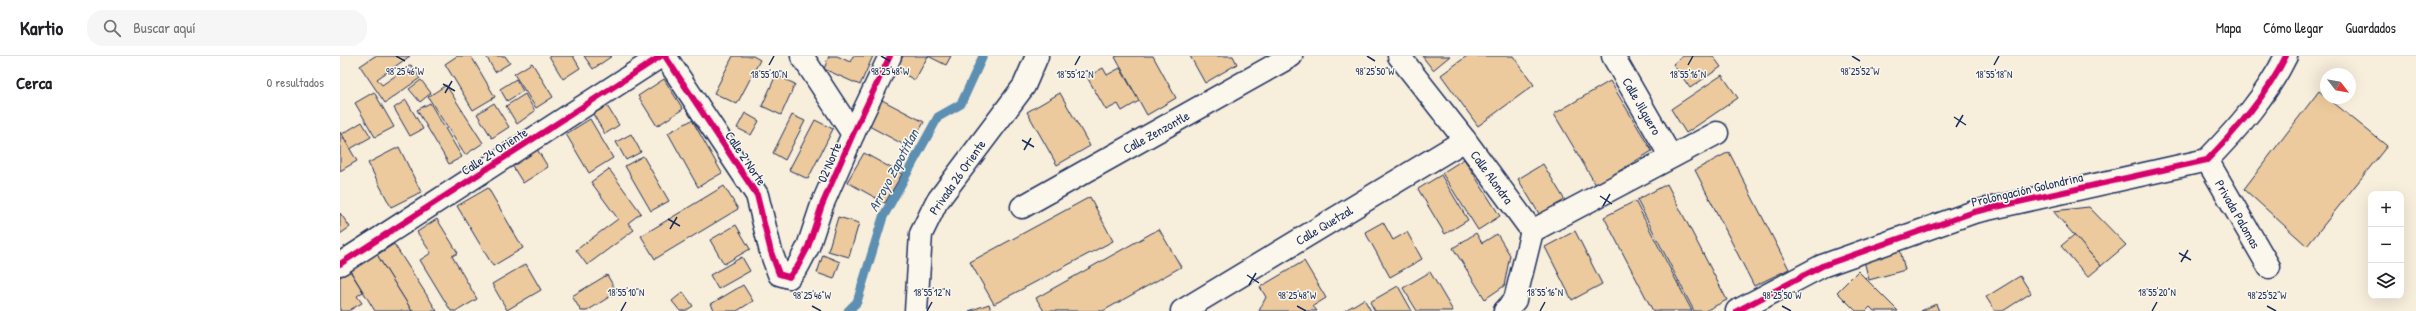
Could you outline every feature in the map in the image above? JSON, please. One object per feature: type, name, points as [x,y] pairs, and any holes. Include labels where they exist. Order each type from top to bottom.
[{"type":"street","name":"Calle 24 Oriente","points":[[340,264],[661,56]]},
{"type":"street","name":"Calle 2 Norte","points":[[665,56],[757,195],[771,252],[779,274],[789,277]]},
{"type":"street","points":[[802,56],[852,134]]},
{"type":"street","name":"02 Norte","points":[[789,277],[798,266],[808,247],[822,205],[852,134],[890,56]]},
{"type":"street","name":"Privada 26 Oriente","points":[[916,311],[921,234],[936,203],[1024,86],[1037,56]]},
{"type":"street","name":"Calle Zenzontle","points":[[1022,207],[1290,56]]},
{"type":"street","name":"Calle Alondra","points":[[1399,56],[1465,140],[1532,231]]},
{"type":"street","name":"Calle Jilguero","points":[[1613,56],[1671,157]]},
{"type":"street","points":[[2207,160],[2232,134],[2274,81],[2286,56]]},
{"type":"street","points":[[1505,311],[1515,300],[1532,231],[1717,133]]},
{"type":"street","name":"Calle Quetzal","points":[[1182,311],[1465,140]]},
{"type":"street","name":"Privada Palomas","points":[[2207,160],[2269,267]]},
{"type":"street","name":"Prolongación Golondrina","points":[[1737,311],[1822,266],[1974,212],[2207,160]]},
{"type":"building","points":[[375,56],[410,56],[377,79],[382,85],[411,65],[420,78],[385,103],[360,66]]},
{"type":"building","points":[[457,56],[471,56],[495,97],[473,110],[445,64]]},
{"type":"building","points":[[486,56],[505,56],[510,63],[495,72]]},
{"type":"building","points":[[549,56],[573,56],[580,68],[563,79]]},
{"type":"building","points":[[584,56],[612,56],[593,69]]},
{"type":"building","points":[[733,56],[753,56],[760,60],[737,104],[714,93]]},
{"type":"building","points":[[829,56],[837,56],[850,62],[853,56],[873,56],[860,85],[824,69]]},
{"type":"building","points":[[903,56],[928,56],[915,80],[896,70]]},
{"type":"building","points":[[928,56],[951,56],[946,65]]},
{"type":"building","points":[[1153,56],[1176,98],[1147,115],[1115,57]]},
{"type":"building","points":[[1190,56],[1233,56],[1237,64],[1205,83]]},
{"type":"building","points":[[1422,56],[1450,56],[1433,70]]},
{"type":"building","points":[[1467,56],[1513,56],[1534,85],[1478,126],[1441,75]]},
{"type":"building","points":[[1683,56],[1713,56],[1721,67],[1690,88],[1673,64]]},
{"type":"building","points":[[532,63],[553,97],[536,108],[514,74]]},
{"type":"building","points":[[1103,68],[1107,75],[1120,68],[1139,101],[1122,111],[1118,104],[1106,110],[1087,77]]},
{"type":"building","points":[[776,75],[795,84],[781,115],[762,106]]},
{"type":"building","points":[[1722,75],[1738,98],[1686,133],[1671,109]]},
{"type":"building","points":[[516,79],[523,91],[507,101],[500,89]]},
{"type":"building","points":[[664,79],[683,109],[657,126],[638,96]]},
{"type":"building","points":[[421,80],[431,93],[420,102],[409,89]]},
{"type":"building","points":[[1610,81],[1652,151],[1596,185],[1554,114]]},
{"type":"building","points":[[446,85],[483,143],[465,155],[428,97]]},
{"type":"building","points":[[2319,91],[2320,104],[2335,104],[2387,146],[2307,246],[2244,189]]},
{"type":"building","points":[[374,92],[394,127],[375,137],[355,103]]},
{"type":"building","points":[[1060,93],[1090,146],[1057,165],[1027,112]]},
{"type":"building","points":[[525,94],[535,111],[517,124],[506,106]]},
{"type":"building","points":[[406,100],[423,129],[410,136],[394,108]]},
{"type":"building","points":[[882,100],[924,122],[910,148],[869,126]]},
{"type":"building","points":[[430,103],[462,157],[449,164],[417,110]]},
{"type":"building","points":[[494,103],[509,127],[492,138],[477,114]]},
{"type":"building","points":[[607,106],[619,125],[605,134],[593,114]]},
{"type":"building","points":[[745,113],[759,121],[751,135],[737,128]]},
{"type":"building","points":[[792,115],[805,121],[785,160],[773,153]]},
{"type":"building","points":[[590,119],[613,158],[589,173],[566,134]]},
{"type":"building","points":[[692,120],[722,173],[698,187],[668,133]]},
{"type":"building","points":[[815,120],[833,129],[808,179],[789,170]]},
{"type":"building","points":[[362,122],[371,137],[350,149],[342,134]]},
{"type":"building","points":[[340,132],[357,161],[340,171]]},
{"type":"building","points":[[631,134],[641,152],[626,160],[616,142]]},
{"type":"building","points":[[535,146],[548,167],[523,183],[510,162]]},
{"type":"building","points":[[399,147],[421,192],[391,207],[368,163]]},
{"type":"building","points":[[1729,152],[1789,269],[1754,286],[1695,170]]},
{"type":"building","points":[[864,153],[902,174],[885,203],[847,182]]},
{"type":"building","points":[[643,156],[669,201],[651,211],[625,166]]},
{"type":"building","points":[[1464,159],[1500,216],[1478,230],[1442,173]]},
{"type":"building","points":[[1543,164],[1566,202],[1541,217],[1518,179]]},
{"type":"building","points":[[609,169],[641,213],[628,223],[634,230],[587,265],[576,250],[618,219],[591,182]]},
{"type":"building","points":[[1441,175],[1468,220],[1445,234],[1418,189]]},
{"type":"building","points":[[1667,184],[1727,300],[1705,311],[1694,311],[1637,200]]},
{"type":"building","points":[[724,186],[738,209],[655,259],[641,236]]},
{"type":"building","points":[[488,188],[523,248],[493,266],[457,206]]},
{"type":"building","points":[[1090,197],[1113,241],[994,304],[970,262]]},
{"type":"building","points":[[1635,201],[1692,311],[1653,311],[1604,217]]},
{"type":"building","points":[[2089,207],[2126,245],[2101,266],[2053,211]]},
{"type":"building","points":[[340,213],[350,227],[340,234]]},
{"type":"building","points":[[838,217],[859,223],[849,257],[828,251]]},
{"type":"building","points":[[437,219],[458,253],[452,256],[477,299],[457,311],[451,311],[420,260],[431,253],[417,232]]},
{"type":"building","points":[[1383,222],[1393,240],[1407,232],[1422,259],[1390,277],[1365,232]]},
{"type":"building","points":[[736,225],[750,249],[724,264],[710,240]]},
{"type":"building","points":[[1159,229],[1181,267],[1103,311],[1044,311],[1036,298]]},
{"type":"building","points":[[1575,231],[1602,284],[1572,300],[1545,247]]},
{"type":"building","points":[[1476,233],[1482,243],[1497,234],[1510,255],[1504,286],[1485,299],[1453,248]]},
{"type":"building","points":[[2074,235],[2101,266],[2088,277],[2061,246]]},
{"type":"building","points":[[394,244],[437,311],[412,311],[377,255]]},
{"type":"building","points":[[1900,250],[1905,270],[1869,280],[1864,261]]},
{"type":"building","points":[[375,251],[412,311],[375,311],[348,267]]},
{"type":"building","points":[[823,255],[840,262],[834,279],[817,273]]},
{"type":"building","points":[[742,257],[750,271],[718,289],[710,275]]},
{"type":"building","points":[[1304,261],[1326,298],[1313,306],[1317,311],[1259,311],[1266,297],[1260,287]]},
{"type":"building","points":[[526,264],[541,290],[507,310],[492,284]]},
{"type":"building","points":[[350,271],[363,292],[357,296],[362,303],[348,311],[340,311],[340,277]]},
{"type":"building","points":[[1858,271],[1898,311],[1874,311],[1870,307],[1866,311],[1856,311],[1837,292]]},
{"type":"building","points":[[1430,272],[1453,311],[1417,311],[1403,288]]},
{"type":"building","points":[[607,275],[617,292],[587,311],[581,311],[572,296]]},
{"type":"building","points":[[2020,276],[2031,293],[2003,311],[1995,311],[1986,297]]},
{"type":"building","points":[[743,285],[753,301],[737,311],[715,311],[711,304]]},
{"type":"building","points":[[1398,286],[1412,311],[1375,311],[1370,302]]},
{"type":"building","points":[[683,292],[693,306],[685,311],[680,311],[672,301]]},
{"type":"building","points":[[1364,299],[1371,311],[1344,311]]},
{"type":"building","points":[[989,304],[991,311],[969,311]]},
{"type":"building","points":[[1936,304],[1939,311],[1921,311]]},
{"type":"waterway","name":"Arroyo Zapotitlan","points":[[848,311],[857,302],[883,217],[938,117],[961,104],[983,56]]},
{"type":"cycle path","points":[[340,264],[661,56]]},
{"type":"cycle path","points":[[665,56],[757,195],[771,252],[779,274],[789,277],[798,266],[808,247],[822,205],[853,134],[890,56]]},
{"type":"cycle path","points":[[1737,311],[1822,266],[1974,212],[2207,160],[2230,136],[2261,98],[2286,56]]}]
